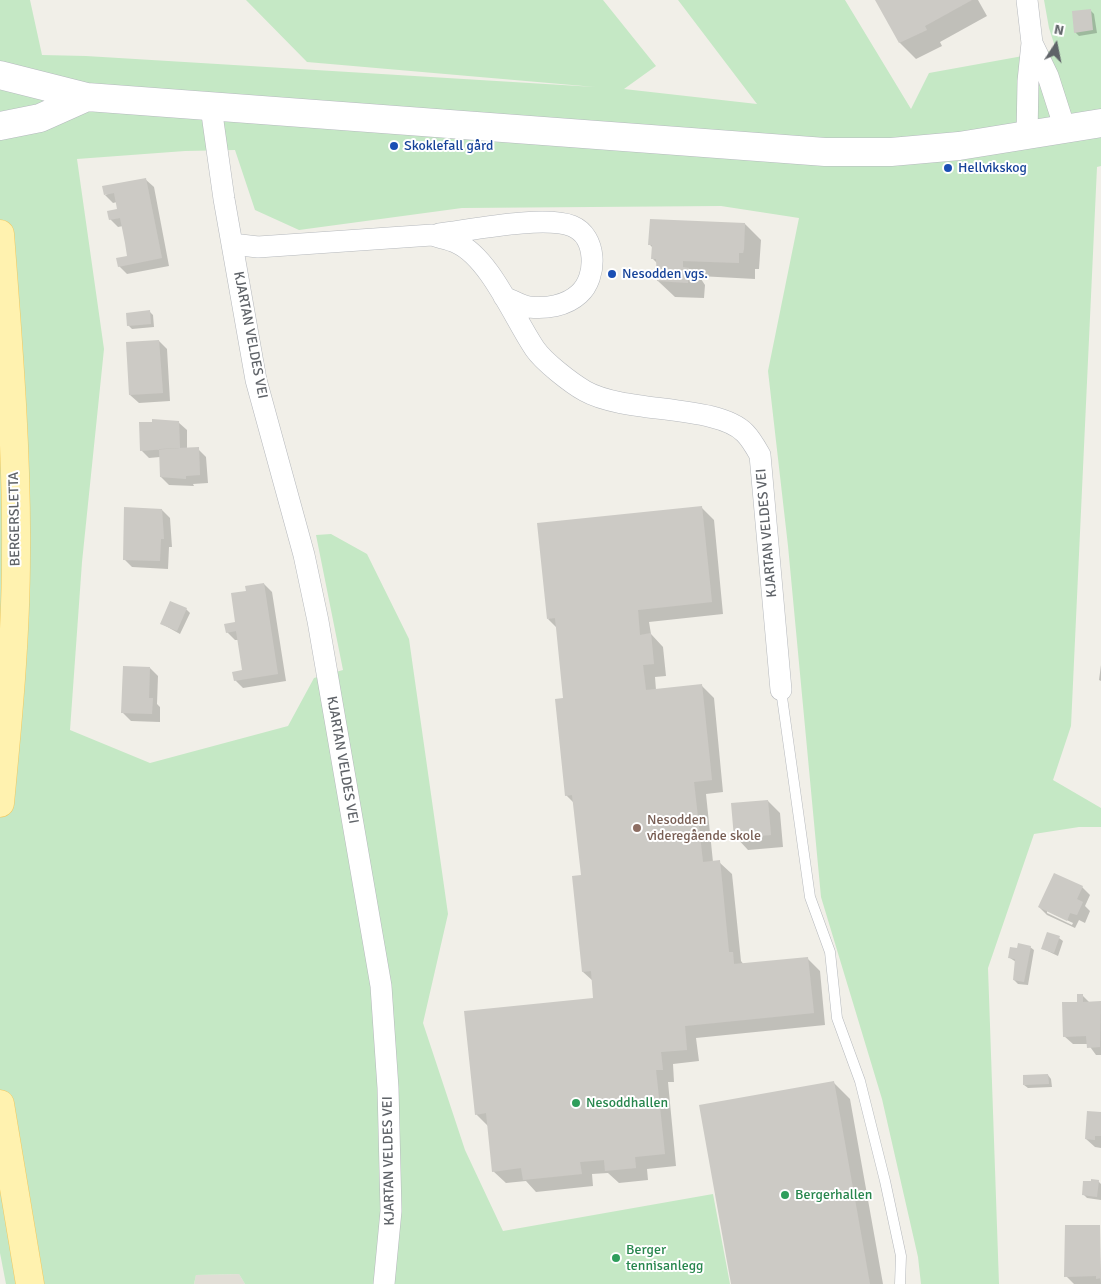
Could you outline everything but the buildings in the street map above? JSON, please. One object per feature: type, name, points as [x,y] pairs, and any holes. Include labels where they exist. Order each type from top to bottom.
[{"type":"main road","points":[[0,75],[87,97],[824,152],[891,152],[959,146],[1101,123]]},
{"type":"main road","points":[[0,126],[40,118],[87,97]]},
{"type":"main road","name":"BERGERSLETTA","points":[[0,234],[13,432],[16,553],[13,653],[0,803]]},
{"type":"main road","points":[[0,1104],[30,1284]]},
{"type":"street","points":[[1026,0],[1032,43],[1028,81],[1028,136]]},
{"type":"street","points":[[1032,43],[1048,76],[1065,129]]},
{"type":"street","name":"KJARTAN VELDES VEI","points":[[211,107],[232,244],[256,380],[304,555],[318,620],[381,986],[388,1088],[391,1211],[384,1284]]},
{"type":"street","points":[[432,235],[543,222],[571,225],[586,236],[592,259],[590,272],[580,293],[571,301],[554,306],[527,307],[504,297]]},
{"type":"street","name":"KJARTAN VELDES VEI","points":[[232,244],[258,247],[432,235],[458,243],[479,260],[504,297],[536,351],[583,390],[602,399],[703,415],[732,424],[745,432],[760,455],[765,495],[780,690]]},
{"type":"lane","points":[[780,690],[810,897],[830,952],[837,1018],[860,1081],[885,1182],[901,1256],[900,1284]]},
{"type":"shaded area","points":[[239,1274],[245,1284],[194,1284],[196,1275]]},
{"type":"green space","points":[[0,0],[30,0],[42,55],[86,56],[595,87],[307,62],[246,0],[603,0],[656,66],[624,89],[757,104],[678,0],[845,0],[911,109],[929,73],[1056,50],[1049,28],[1044,0],[1101,0],[1101,166],[1097,167],[1071,726],[1053,780],[1101,808],[1101,827],[1079,827],[1034,834],[988,968],[999,1284],[921,1284],[918,1257],[882,1099],[821,897],[788,546],[768,371],[799,218],[721,206],[462,208],[299,230],[255,210],[235,150],[185,151],[77,159],[104,349],[82,562],[70,730],[150,763],[288,726],[314,678],[343,670],[316,535],[331,534],[367,554],[409,639],[448,914],[423,1023],[465,1150],[503,1231],[713,1194],[730,1284],[245,1284],[239,1274],[196,1275],[194,1284],[6,1284],[0,1253]]},
{"type":"place","name":"Skoklefall gård","points":[[394,146]]},
{"type":"place","name":"Hellvikskog","points":[[948,168]]},
{"type":"place","name":"Nesodden vgs.","points":[[612,274]]},
{"type":"place","name":"Nesodden videregående skole","points":[[637,828]]},
{"type":"place","name":"Nesoddhallen","points":[[576,1103]]},
{"type":"place","name":"Bergerhallen","points":[[785,1195]]},
{"type":"place","name":"Berger tennisanlegg","points":[[616,1258]]}]
